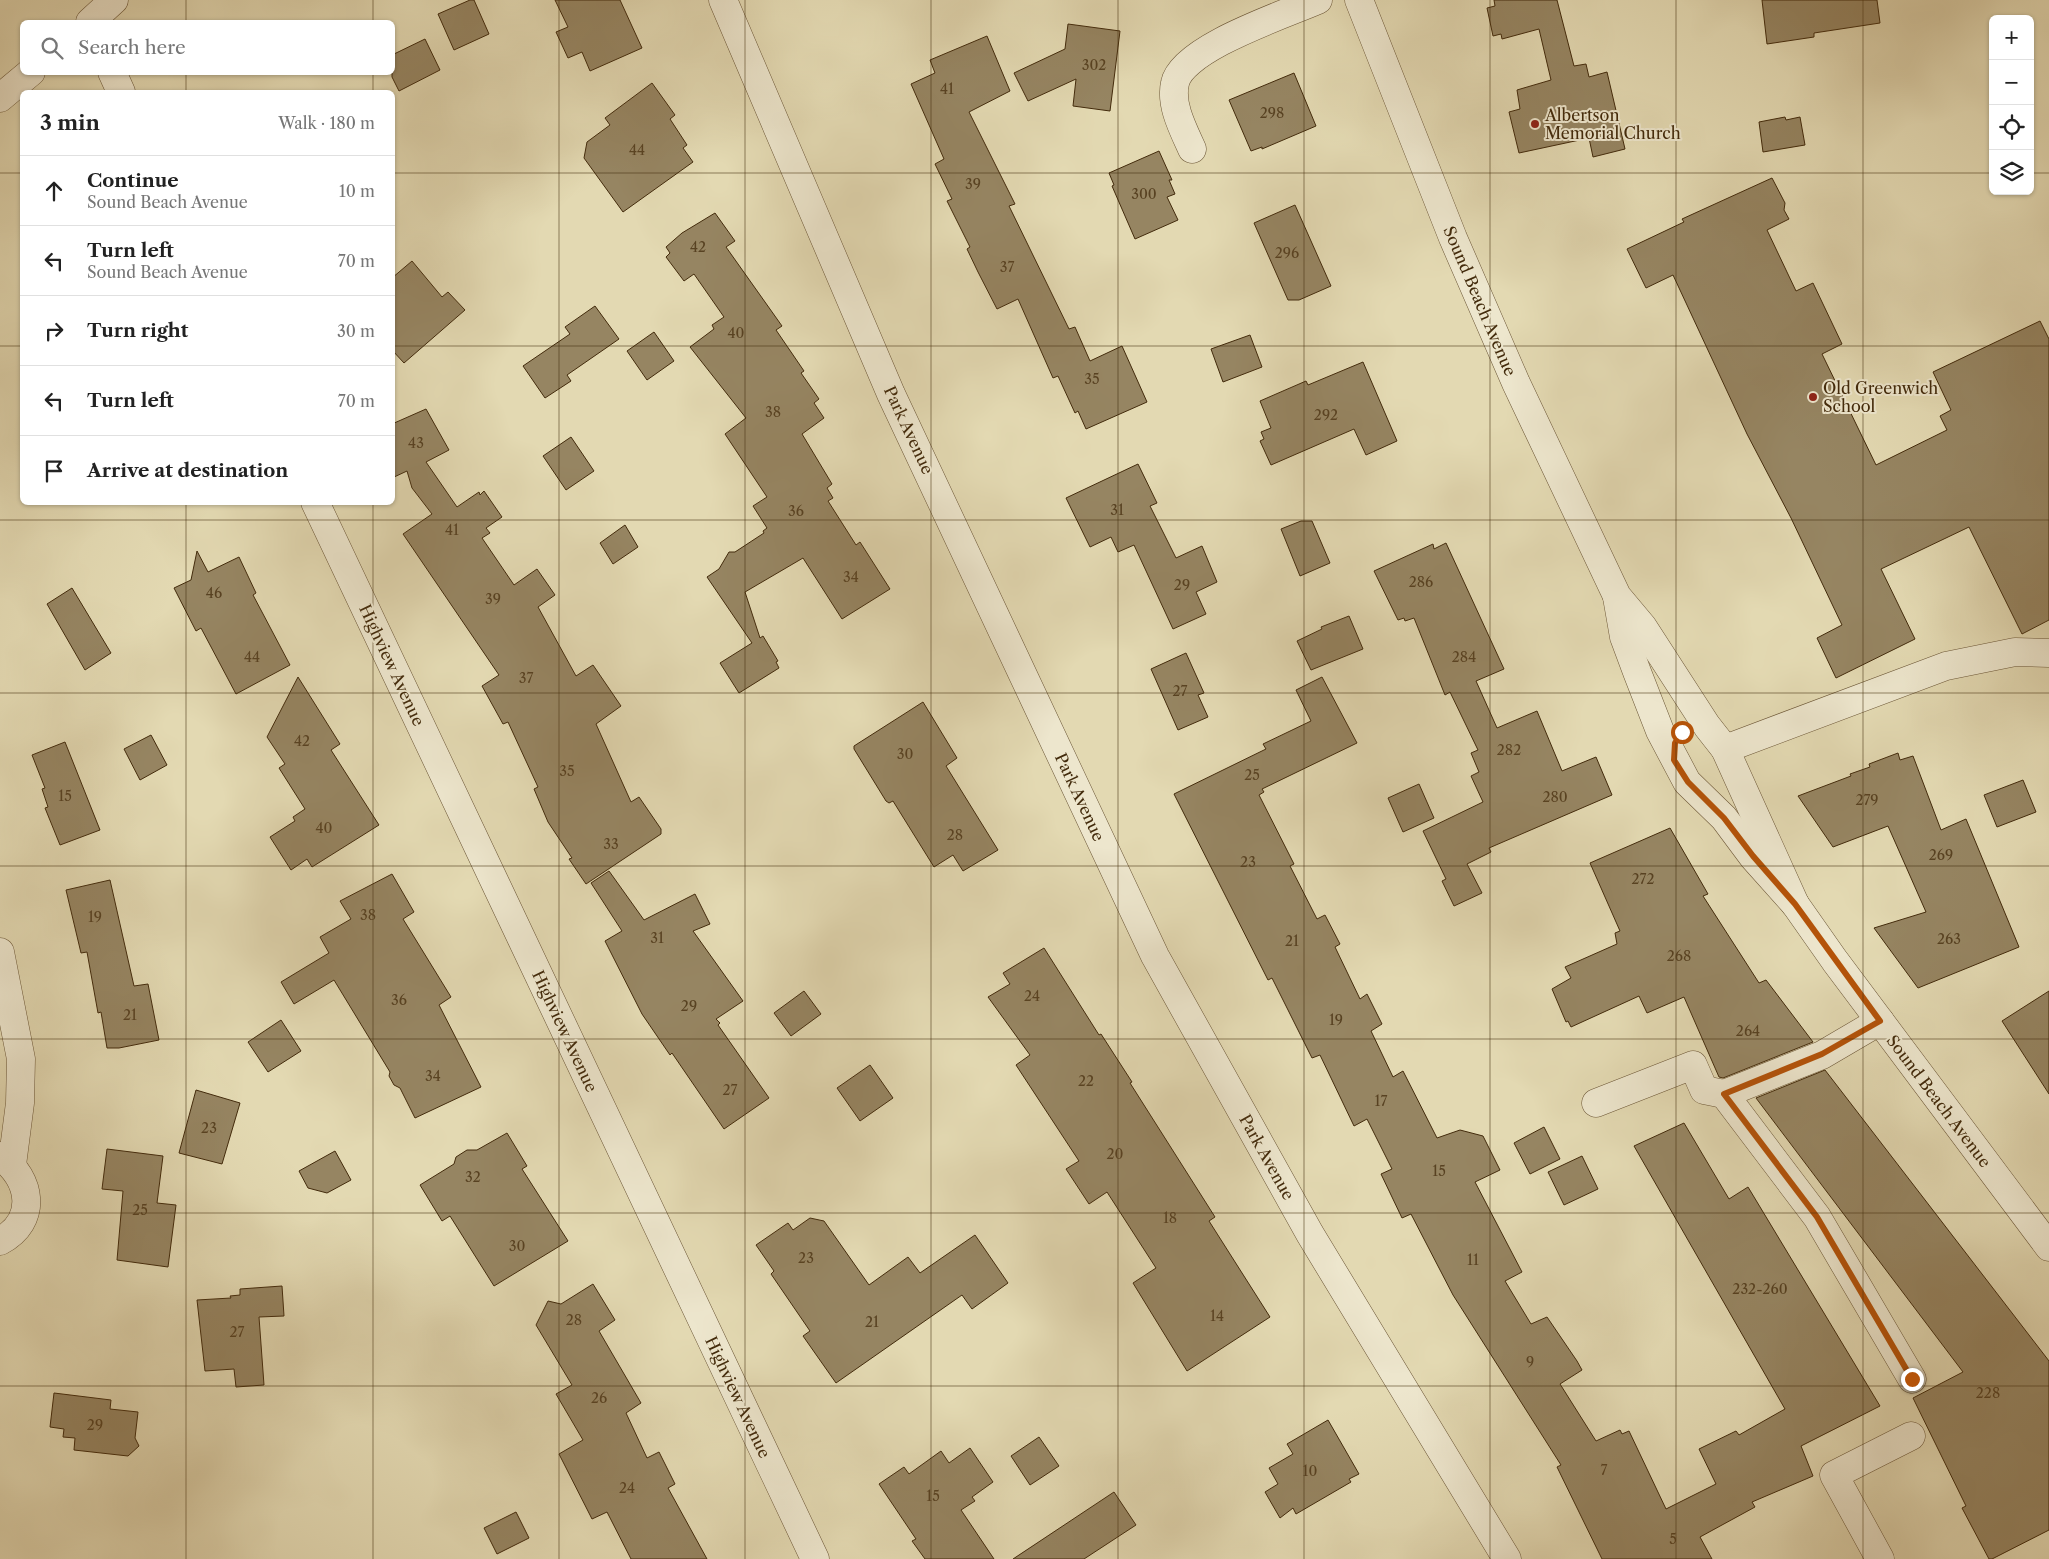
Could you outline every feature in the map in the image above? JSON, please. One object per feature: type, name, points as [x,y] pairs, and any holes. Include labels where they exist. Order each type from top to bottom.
[{"type":"street","points":[[92,20],[114,0]]},
{"type":"street","name":"Park Avenue","points":[[723,0],[891,394],[1156,956],[1310,1234],[1507,1559]]},
{"type":"street","points":[[1192,149],[1178,116],[1175,102],[1174,85],[1177,75],[1185,64],[1212,45],[1318,0]]},
{"type":"street","name":"Sound Beach Avenue","points":[[1359,0],[1453,238],[1516,383],[1617,596],[1643,627],[1707,726],[1725,749],[1740,778],[1795,904]]},
{"type":"street","points":[[0,98],[27,75]]},
{"type":"street","points":[[113,75],[120,90]]},
{"type":"street","name":"Highview Avenue","points":[[316,505],[815,1559]]},
{"type":"street","name":"Sound Beach Avenue","points":[[1617,596],[1624,637],[1674,760],[1688,782],[1710,802],[1753,856],[1795,904],[1880,1021],[2040,1219],[2049,1247]]},
{"type":"street","points":[[1725,749],[1946,666],[2015,652],[2049,653]]},
{"type":"street","points":[[1674,760],[1675,743],[1682,732],[1695,724],[1707,726]]},
{"type":"street","points":[[1710,802],[1721,802],[1735,792],[1740,778]]},
{"type":"street","points":[[0,952],[21,1059],[20,1102],[6,1160],[22,1178],[26,1194],[25,1211],[18,1226],[0,1241]]},
{"type":"street","points":[[1596,1103],[1693,1065],[1704,1090],[1724,1094],[1822,1054],[1880,1021]]},
{"type":"street","points":[[1724,1094],[1817,1217],[1912,1379]]},
{"type":"street","points":[[1880,1559],[1834,1475],[1911,1436]]},
{"type":"building","points":[[474,0],[489,34],[454,50],[438,14]]},
{"type":"building","points":[[555,0],[620,0],[642,48],[590,71],[582,52],[568,58],[556,32],[568,27]]},
{"type":"building","points":[[1494,0],[1557,0],[1574,66],[1586,64],[1589,77],[1607,72],[1625,149],[1593,157],[1589,138],[1519,153],[1509,112],[1520,109],[1517,90],[1551,80],[1539,29],[1502,39],[1501,34],[1493,36],[1487,8],[1495,6]]},
{"type":"building","points":[[1762,0],[1877,0],[1880,23],[1814,33],[1814,37],[1767,44]]},
{"type":"building","points":[[1068,24],[1120,31],[1110,111],[1073,106],[1076,79],[1028,101],[1014,73],[1065,49]]},
{"type":"building","points":[[987,36],[1010,91],[969,112],[1015,204],[1009,206],[1069,329],[1075,327],[1090,361],[1122,346],[1147,402],[1086,429],[1078,411],[1075,413],[1058,376],[1053,378],[1018,299],[997,309],[978,272],[967,249],[970,247],[947,201],[952,199],[935,164],[944,159],[911,84],[935,73],[930,60]]},
{"type":"building","points":[[425,39],[440,70],[399,91],[392,77],[392,75],[395,75],[395,54]]},
{"type":"building","points":[[1294,73],[1316,126],[1262,149],[1262,147],[1251,151],[1229,100]]},
{"type":"building","points":[[652,83],[675,115],[670,119],[687,145],[683,148],[693,162],[623,212],[584,158],[587,142],[610,125],[605,118]]},
{"type":"building","points":[[1785,117],[1786,120],[1800,117],[1805,145],[1763,152],[1759,122]]},
{"type":"building","points":[[1159,151],[1172,180],[1169,180],[1175,194],[1167,197],[1178,220],[1135,239],[1112,186],[1114,185],[1109,173]]},
{"type":"building","points":[[1772,178],[1785,203],[1784,210],[1789,219],[1767,230],[1796,291],[1813,283],[1842,344],[1822,354],[1876,465],[1947,430],[1940,416],[1951,410],[1933,372],[2040,321],[2049,339],[2049,620],[2022,634],[1969,527],[1881,569],[1915,639],[1836,678],[1817,638],[1842,625],[1791,518],[1747,434],[1673,275],[1646,288],[1627,249],[1684,222],[1682,219]]},
{"type":"building","points":[[1295,205],[1331,286],[1299,300],[1288,300],[1254,223]]},
{"type":"building","points":[[715,213],[735,241],[726,247],[782,326],[776,330],[804,371],[801,373],[819,399],[814,403],[824,418],[802,434],[832,484],[827,488],[833,498],[828,501],[856,545],[860,542],[890,589],[842,619],[803,558],[745,592],[760,638],[763,636],[778,661],[776,662],[779,668],[739,693],[720,663],[752,643],[707,577],[719,569],[729,552],[735,552],[764,533],[763,531],[767,528],[753,506],[767,497],[725,434],[746,418],[690,347],[714,329],[712,325],[724,317],[694,274],[684,281],[666,257],[670,253],[666,247],[682,233]]},
{"type":"building","points":[[412,261],[442,297],[448,292],[465,310],[404,363],[395,353],[395,275]]},
{"type":"building","points":[[595,306],[619,339],[567,375],[571,381],[545,398],[523,366],[570,334],[565,327]]},
{"type":"building","points":[[654,332],[674,361],[647,380],[627,351]]},
{"type":"building","points":[[1250,335],[1262,367],[1223,382],[1211,349]]},
{"type":"building","points":[[1363,362],[1397,441],[1366,455],[1354,429],[1271,465],[1260,441],[1264,439],[1261,432],[1271,428],[1260,401],[1306,381],[1308,385]]},
{"type":"building","points":[[426,409],[449,450],[426,462],[457,507],[479,492],[480,495],[484,491],[502,517],[486,528],[490,533],[482,538],[514,585],[537,569],[555,595],[538,607],[576,676],[593,665],[621,706],[596,724],[631,802],[639,797],[661,829],[661,834],[586,884],[569,859],[572,858],[548,822],[534,789],[538,787],[508,722],[503,724],[482,686],[499,675],[403,534],[432,514],[412,488],[407,471],[395,477],[395,423]]},
{"type":"building","points":[[571,437],[594,471],[566,490],[543,456]]},
{"type":"building","points":[[1138,464],[1157,503],[1150,506],[1176,558],[1202,546],[1217,582],[1196,592],[1206,614],[1173,629],[1134,545],[1118,552],[1111,537],[1090,547],[1066,498]]},
{"type":"building","points":[[1301,521],[1312,521],[1330,563],[1300,576],[1281,529]]},
{"type":"building","points":[[625,525],[638,547],[613,564],[600,543]]},
{"type":"building","points":[[1446,543],[1504,669],[1476,681],[1497,728],[1537,711],[1562,771],[1596,757],[1612,795],[1489,848],[1491,852],[1467,864],[1482,893],[1454,906],[1442,881],[1446,879],[1423,831],[1483,802],[1471,776],[1479,772],[1471,753],[1478,750],[1450,692],[1445,695],[1414,618],[1405,621],[1404,618],[1398,620],[1374,571],[1433,544],[1434,549]]},
{"type":"building","points":[[197,551],[208,572],[239,557],[256,593],[253,595],[290,665],[236,694],[201,628],[196,631],[174,588],[191,580]]},
{"type":"building","points":[[72,588],[111,653],[85,670],[47,604]]},
{"type":"building","points":[[1349,616],[1363,649],[1311,670],[1297,641],[1322,629],[1321,627]]},
{"type":"building","points":[[1186,653],[1204,693],[1198,695],[1208,717],[1178,730],[1151,669]]},
{"type":"building","points":[[298,677],[340,744],[331,750],[379,825],[312,867],[307,859],[291,870],[270,837],[295,821],[293,817],[305,809],[279,768],[285,764],[267,737]]},
{"type":"building","points":[[1322,677],[1357,743],[1262,789],[1264,792],[1259,795],[1294,864],[1290,866],[1317,919],[1325,915],[1340,944],[1335,947],[1360,999],[1367,994],[1382,1024],[1371,1031],[1393,1077],[1403,1071],[1437,1138],[1460,1130],[1483,1136],[1500,1170],[1475,1182],[1522,1272],[1505,1281],[1531,1324],[1547,1317],[1577,1361],[1582,1370],[1560,1384],[1596,1441],[1620,1430],[1622,1434],[1629,1431],[1666,1509],[1716,1484],[1699,1449],[1736,1431],[1739,1435],[1785,1409],[1634,1146],[1684,1123],[1729,1199],[1748,1187],[1880,1406],[1801,1446],[1813,1476],[1752,1502],[1755,1507],[1700,1537],[1712,1559],[1602,1559],[1557,1467],[1561,1465],[1453,1295],[1411,1214],[1402,1218],[1381,1174],[1392,1169],[1367,1119],[1354,1126],[1320,1055],[1312,1058],[1272,978],[1268,980],[1174,794],[1266,749],[1263,744],[1311,721],[1296,690]]},
{"type":"building","points":[[923,702],[957,758],[946,766],[998,850],[963,871],[953,855],[934,867],[893,801],[889,803],[886,801],[854,749],[854,746]]},
{"type":"building","points":[[151,735],[167,765],[140,780],[124,749]]},
{"type":"building","points":[[65,742],[100,830],[60,845],[45,808],[48,807],[42,789],[45,788],[32,755]]},
{"type":"building","points":[[1898,753],[1900,760],[1913,756],[1941,830],[1966,819],[2019,947],[1918,988],[1874,928],[1926,912],[1888,826],[1833,847],[1798,796],[1851,776],[1850,774],[1870,767],[1869,764]]},
{"type":"building","points":[[2023,780],[2036,812],[1997,827],[1984,795]]},
{"type":"building","points":[[1419,784],[1434,818],[1403,832],[1388,798]]},
{"type":"building","points":[[1670,828],[1708,894],[1703,896],[1759,983],[1766,980],[1813,1042],[1723,1078],[1719,1077],[1684,997],[1647,1013],[1639,996],[1571,1027],[1568,1021],[1566,1022],[1552,989],[1571,978],[1565,967],[1617,944],[1615,933],[1620,931],[1590,863]]},
{"type":"building","points":[[609,871],[644,920],[695,894],[710,924],[693,931],[743,1001],[716,1019],[720,1023],[718,1025],[769,1098],[724,1129],[672,1053],[670,1055],[642,1014],[605,941],[622,931],[591,883]]},
{"type":"building","points":[[392,874],[414,912],[403,919],[451,997],[439,1005],[481,1087],[415,1118],[400,1088],[394,1085],[389,1076],[390,1072],[334,980],[294,1004],[281,982],[329,953],[320,937],[351,919],[340,901]]},
{"type":"building","points":[[110,880],[134,986],[148,984],[159,1040],[119,1048],[107,1048],[101,1012],[98,1013],[87,952],[81,953],[66,890]]},
{"type":"building","points":[[1044,948],[1099,1035],[1101,1034],[1132,1082],[1130,1083],[1215,1217],[1209,1221],[1270,1317],[1187,1371],[1133,1283],[1156,1268],[1107,1192],[1089,1204],[1066,1169],[1079,1161],[1016,1065],[1030,1055],[988,997],[1010,984],[1003,973]]},
{"type":"building","points":[[804,991],[821,1014],[791,1036],[774,1013]]},
{"type":"building","points":[[2049,991],[2049,1094],[2002,1021]]},
{"type":"building","points":[[281,1020],[301,1051],[268,1072],[248,1042]]},
{"type":"building","points":[[870,1065],[893,1098],[860,1121],[837,1088]]},
{"type":"building","points":[[1825,1070],[2049,1361],[2049,1530],[1992,1559],[1989,1559],[1962,1508],[1966,1506],[1913,1398],[1963,1372],[1756,1098]]},
{"type":"building","points":[[196,1090],[240,1103],[222,1164],[179,1153]]},
{"type":"building","points":[[1544,1127],[1560,1159],[1530,1174],[1514,1143]]},
{"type":"building","points":[[507,1133],[527,1166],[522,1169],[568,1241],[494,1286],[450,1216],[442,1221],[420,1185],[454,1164],[456,1157],[467,1150],[477,1150]]},
{"type":"building","points":[[107,1149],[163,1156],[157,1203],[176,1205],[168,1267],[117,1260],[123,1191],[102,1189]]},
{"type":"building","points":[[335,1151],[351,1180],[327,1193],[308,1188],[299,1171]]},
{"type":"building","points":[[1582,1156],[1598,1189],[1564,1205],[1548,1172]]},
{"type":"building","points":[[810,1218],[824,1221],[869,1285],[908,1257],[920,1273],[975,1235],[1008,1283],[972,1309],[962,1295],[836,1383],[803,1336],[810,1331],[771,1274],[774,1271],[756,1245],[788,1223],[793,1230]]},
{"type":"building","points":[[593,1284],[615,1320],[599,1331],[641,1403],[626,1413],[647,1458],[659,1452],[675,1484],[668,1488],[707,1559],[631,1559],[607,1512],[592,1519],[559,1454],[583,1440],[556,1394],[572,1385],[536,1325],[548,1301],[561,1304]]},
{"type":"building","points":[[282,1286],[284,1316],[259,1317],[264,1385],[236,1387],[234,1369],[205,1371],[197,1300],[231,1298],[230,1296],[240,1295],[240,1289]]},
{"type":"building","points":[[54,1393],[111,1400],[110,1409],[138,1412],[135,1438],[139,1446],[128,1456],[74,1450],[75,1438],[63,1437],[64,1429],[50,1427]]},
{"type":"building","points":[[1328,1420],[1359,1474],[1349,1479],[1351,1482],[1296,1514],[1293,1508],[1280,1518],[1265,1492],[1278,1484],[1269,1468],[1293,1454],[1287,1444]]},
{"type":"building","points":[[1039,1437],[1059,1466],[1030,1485],[1011,1456]]},
{"type":"building","points":[[970,1448],[993,1482],[972,1497],[975,1501],[961,1510],[994,1559],[925,1559],[912,1541],[916,1539],[879,1484],[904,1467],[909,1474],[941,1451],[949,1463]]},
{"type":"building","points":[[1114,1492],[1136,1525],[1084,1559],[1013,1559]]},
{"type":"building","points":[[516,1512],[529,1538],[497,1554],[484,1528]]},
{"type":"place","name":"Albertson Memorial Church","points":[[1535,124]]},
{"type":"place","name":"Old Greenwich School","points":[[1813,397]]},
{"type":"route","points":[[1682,732],[1675,743],[1674,760],[1688,782],[1710,802],[1753,856],[1795,904],[1880,1021],[1822,1054],[1724,1094],[1817,1217],[1912,1379]]}]
